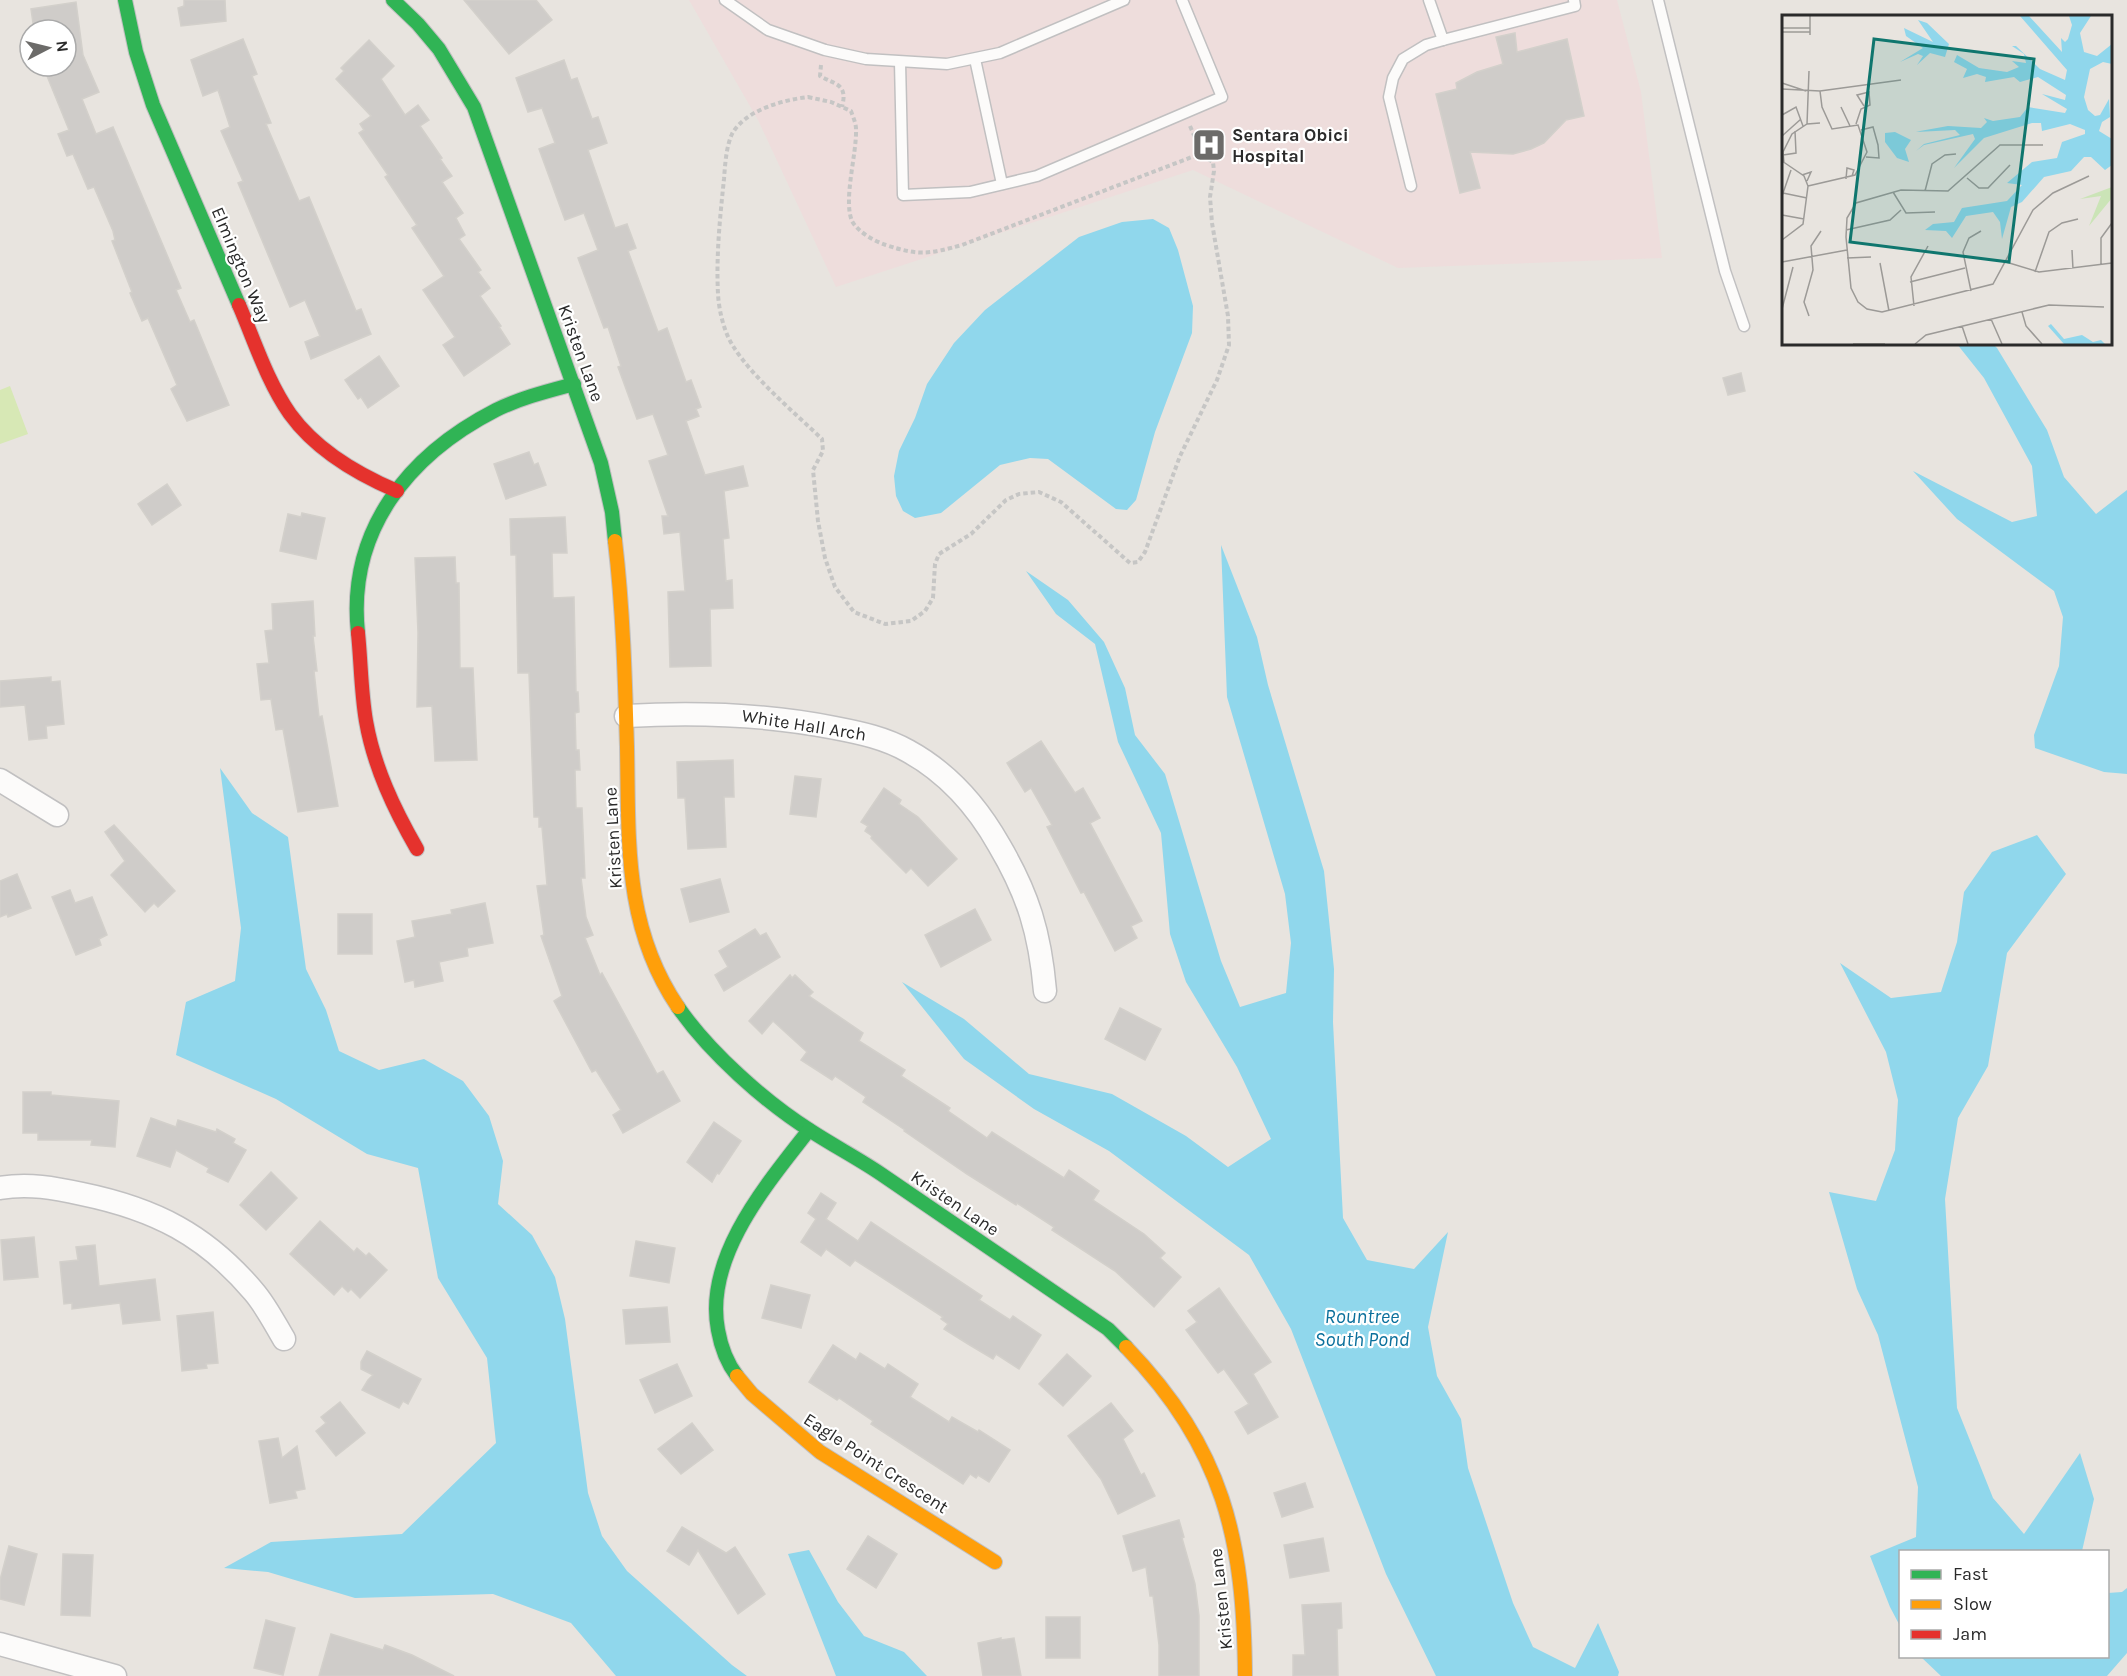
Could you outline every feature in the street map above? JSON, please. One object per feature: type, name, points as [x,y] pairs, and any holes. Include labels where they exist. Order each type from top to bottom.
[{"type":"street","name":"Elmington Way","points":[[125,0],[136,52],[153,105],[274,387],[293,417],[313,439],[342,463],[397,491]]},
{"type":"street","name":"Kristen Lane","points":[[393,0],[413,16],[437,43],[454,68],[474,107],[601,462],[612,512],[618,563],[626,716],[630,868],[636,909],[651,956],[669,993],[692,1027],[727,1063],[774,1104],[809,1130],[878,1172],[1108,1329],[1136,1356],[1166,1392],[1192,1432],[1213,1475],[1229,1520],[1238,1565],[1245,1638],[1245,1676]]},
{"type":"street","points":[[417,849],[385,787],[371,746],[363,703],[356,611],[359,576],[368,543],[381,511],[436,451],[469,426],[496,410],[534,394],[574,384]]},
{"type":"street","name":"White Hall Arch","points":[[626,716],[689,713],[752,715],[802,721],[876,736],[938,771],[964,795],[986,823],[1016,873],[1033,916],[1041,953],[1044,991]]},
{"type":"street","points":[[0,780],[57,815]]},
{"type":"street","name":"Eagle Point Crescent","points":[[809,1130],[775,1173],[745,1219],[721,1268],[716,1289],[715,1316],[720,1342],[730,1367],[753,1394],[820,1452],[995,1562]]},
{"type":"street","points":[[0,1188],[39,1186],[57,1188],[120,1202],[162,1218],[189,1233],[225,1261],[256,1294],[284,1339]]},
{"type":"street","points":[[0,1644],[115,1676]]},
{"type":"lane","points":[[725,0],[768,30],[825,50],[866,59],[947,64],[1000,53],[1124,0]]},
{"type":"lane","points":[[900,62],[903,195],[970,192],[1037,176],[1222,97],[1182,0]]},
{"type":"lane","points":[[1429,0],[1443,40]]},
{"type":"lane","points":[[1411,186],[1389,98],[1393,78],[1403,59],[1426,45],[1575,6],[1574,0]]},
{"type":"lane","points":[[1658,0],[1725,271],[1744,326]]},
{"type":"lane","points":[[975,59],[1002,184]]},
{"type":"path","points":[[825,50],[820,76],[838,84],[843,90],[842,107]]},
{"type":"path","points":[[1184,113],[1203,156],[1213,162],[1210,197],[1212,223],[1228,316],[1229,345],[1217,380],[1180,456],[1145,552],[1138,562],[1130,563],[1061,502],[1039,492],[1019,494],[1000,505],[971,534],[939,554],[935,564],[933,598],[925,611],[911,621],[885,624],[854,612],[835,587],[825,558],[813,470],[823,451],[822,439],[749,368],[733,346],[723,325],[718,295],[720,223],[726,162],[732,135],[745,119],[791,99],[808,97],[831,102],[851,111],[856,128],[849,207],[853,222],[878,243],[903,251],[930,254],[962,245],[1181,161],[1203,156]]},
{"type":"shaded area","name":"Sentara Obici Hospital","points":[[689,0],[1617,0],[1641,92],[1662,258],[1398,268],[1193,170],[836,287],[758,120]]},
{"type":"green space","points":[[10,386],[28,434],[0,444],[0,390]]},
{"type":"water","points":[[1153,219],[1169,228],[1178,250],[1193,306],[1192,333],[1155,432],[1136,500],[1127,510],[1116,509],[1048,459],[1030,458],[1000,465],[941,513],[915,518],[903,511],[896,496],[894,476],[899,451],[915,418],[927,384],[954,343],[985,310],[1079,237],[1122,222]]},
{"type":"water","points":[[1958,345],[1994,345],[1997,348],[2047,430],[2064,477],[2096,514],[2127,490],[2127,774],[2104,772],[2035,748],[2034,735],[2059,666],[2063,617],[2054,591],[1957,519],[1913,471],[2012,522],[2037,516],[2032,466],[1984,378]]},
{"type":"water","name":"Rountree South Pond","points":[[1221,545],[1257,637],[1268,685],[1324,871],[1334,969],[1333,1022],[1343,1218],[1367,1260],[1414,1269],[1448,1232],[1428,1327],[1437,1376],[1461,1419],[1468,1468],[1513,1603],[1533,1647],[1575,1668],[1598,1623],[1619,1672],[1618,1676],[1436,1676],[1386,1574],[1291,1329],[1249,1255],[1109,1151],[1034,1109],[964,1059],[902,982],[964,1019],[1029,1074],[1112,1094],[1186,1136],[1228,1167],[1271,1139],[1237,1067],[1186,982],[1170,934],[1161,833],[1118,742],[1095,644],[1056,614],[1026,571],[1068,600],[1104,642],[1125,688],[1135,735],[1165,774],[1221,961],[1240,1007],[1286,993],[1291,943],[1285,894],[1227,697]]},
{"type":"water","points":[[220,768],[252,813],[288,837],[306,969],[326,1010],[339,1051],[379,1070],[424,1059],[463,1081],[489,1116],[503,1161],[498,1204],[532,1235],[555,1277],[565,1319],[588,1493],[602,1536],[627,1571],[747,1676],[616,1676],[571,1623],[493,1594],[355,1598],[268,1572],[224,1568],[271,1542],[402,1534],[496,1443],[487,1358],[438,1278],[418,1168],[367,1154],[276,1099],[176,1055],[186,1002],[235,981],[241,928]]},
{"type":"water","points":[[2037,835],[2066,874],[2007,953],[1988,1066],[1958,1118],[1945,1199],[1957,1408],[1993,1498],[2024,1534],[2080,1453],[2094,1499],[2082,1550],[1899,1550],[1899,1624],[1870,1556],[1916,1537],[1918,1487],[1878,1335],[1857,1289],[1829,1192],[1876,1201],[1895,1150],[1898,1100],[1886,1052],[1840,963],[1891,998],[1941,992],[1957,942],[1964,892],[1992,852]]},
{"type":"water","points":[[809,1550],[838,1602],[864,1636],[904,1652],[927,1676],[836,1676],[788,1554]]},
{"type":"water","points":[[2127,1588],[2127,1653],[2107,1676],[1941,1676],[1922,1658],[2109,1658],[2109,1593],[2122,1592]]},
{"type":"building","points":[[184,0],[225,0],[226,21],[181,26],[178,8],[184,6]]},
{"type":"building","points":[[464,0],[536,0],[552,20],[509,54]]},
{"type":"building","points":[[76,2],[83,55],[99,92],[82,99],[96,134],[113,127],[181,288],[176,290],[190,322],[194,320],[229,405],[187,421],[171,389],[177,385],[148,318],[142,321],[130,293],[132,292],[112,241],[115,240],[113,231],[94,187],[88,189],[73,154],[67,156],[58,134],[69,130],[48,78],[78,78],[78,18],[32,18],[31,9]]},
{"type":"building","points":[[1515,33],[1517,52],[1567,39],[1584,116],[1566,120],[1544,143],[1531,149],[1513,154],[1470,152],[1480,188],[1460,193],[1436,94],[1457,89],[1456,83],[1477,72],[1503,64],[1496,37]]},
{"type":"building","points":[[243,39],[257,74],[252,76],[271,123],[266,124],[299,201],[309,197],[356,311],[361,309],[371,334],[311,359],[305,342],[320,336],[305,300],[290,307],[238,183],[243,181],[221,131],[230,127],[218,90],[203,96],[191,60]]},
{"type":"building","points":[[369,40],[394,66],[381,79],[405,115],[418,105],[429,120],[420,126],[452,176],[442,182],[463,213],[456,218],[465,235],[459,239],[481,270],[478,272],[490,288],[480,296],[501,326],[499,327],[510,344],[464,376],[443,345],[455,337],[423,290],[444,276],[412,228],[417,225],[385,177],[388,175],[359,133],[364,130],[360,124],[371,116],[336,79],[344,71],[341,68]]},
{"type":"building","points":[[564,60],[571,80],[577,78],[592,119],[598,117],[607,143],[588,150],[615,228],[627,224],[636,248],[628,251],[658,332],[667,328],[686,382],[691,380],[701,407],[696,409],[699,416],[686,421],[705,475],[743,466],[748,486],[724,491],[729,538],[723,539],[726,581],[732,580],[733,608],[710,609],[711,666],[670,667],[668,592],[685,591],[680,532],[664,534],[662,516],[668,516],[649,461],[668,455],[653,414],[637,419],[618,367],[621,366],[608,327],[604,328],[578,258],[598,250],[584,213],[565,220],[539,149],[555,143],[542,108],[528,112],[516,78]]},
{"type":"building","points":[[379,356],[399,386],[368,408],[361,397],[358,399],[345,380]]},
{"type":"building","points":[[1741,373],[1745,391],[1728,395],[1723,378]]},
{"type":"building","points":[[529,452],[534,465],[538,463],[546,485],[506,499],[494,464]]},
{"type":"building","points":[[167,484],[181,505],[152,525],[138,504]]},
{"type":"building","points":[[302,513],[325,518],[316,559],[280,551],[288,514],[301,517]]},
{"type":"building","points":[[565,517],[567,553],[552,553],[553,598],[574,597],[576,692],[578,692],[579,712],[575,713],[576,750],[579,750],[580,770],[575,770],[576,808],[582,808],[585,878],[581,878],[586,917],[593,935],[585,938],[600,975],[602,973],[657,1074],[663,1071],[680,1101],[623,1133],[613,1115],[621,1110],[596,1070],[592,1072],[554,1001],[562,996],[541,936],[544,935],[537,886],[547,885],[542,827],[539,827],[539,817],[534,817],[529,673],[518,673],[516,555],[511,555],[510,519]]},
{"type":"building","points":[[455,557],[456,583],[459,583],[460,668],[473,668],[477,760],[435,761],[432,706],[417,707],[418,633],[415,558]]},
{"type":"building","points":[[313,601],[315,636],[313,636],[317,671],[314,671],[319,717],[322,716],[338,806],[298,812],[283,729],[276,730],[271,699],[261,700],[257,664],[269,663],[265,631],[273,630],[272,604]]},
{"type":"building","points":[[51,677],[51,682],[60,681],[64,724],[46,726],[47,738],[29,740],[25,705],[0,707],[0,681]]},
{"type":"building","points":[[1041,741],[1075,793],[1083,788],[1100,818],[1090,823],[1142,921],[1131,926],[1137,938],[1115,951],[1084,892],[1081,893],[1047,827],[1052,825],[1031,788],[1025,792],[1007,763]]},
{"type":"building","points":[[733,760],[734,797],[724,797],[726,847],[688,849],[685,798],[678,798],[677,762]]},
{"type":"building","points":[[795,776],[821,779],[816,817],[790,814]]},
{"type":"building","points":[[884,788],[901,800],[899,804],[918,817],[957,859],[928,886],[911,868],[906,873],[865,831],[868,826],[861,822]]},
{"type":"building","points":[[114,825],[175,891],[158,907],[154,903],[145,912],[111,875],[125,861],[105,832]]},
{"type":"building","points":[[17,874],[31,908],[8,917],[7,914],[0,917],[0,881]]},
{"type":"building","points":[[720,879],[729,912],[690,922],[681,889]]},
{"type":"building","points":[[70,890],[75,903],[92,897],[107,935],[99,939],[101,945],[76,955],[52,897]]},
{"type":"building","points":[[485,903],[493,943],[467,948],[468,956],[439,962],[443,981],[415,987],[414,980],[405,982],[397,941],[415,937],[412,921],[452,914],[451,910]]},
{"type":"building","points":[[975,909],[991,940],[941,967],[925,935]]},
{"type":"building","points":[[338,914],[372,914],[372,954],[338,954]]},
{"type":"building","points":[[755,929],[760,936],[766,933],[780,957],[724,991],[715,975],[728,967],[719,951]]},
{"type":"building","points":[[790,975],[792,978],[795,975],[813,992],[809,996],[863,1033],[859,1041],[905,1070],[901,1076],[950,1108],[948,1111],[987,1138],[992,1132],[1064,1178],[1069,1170],[1099,1191],[1093,1200],[1144,1234],[1165,1253],[1160,1258],[1181,1277],[1154,1307],[1115,1271],[1052,1230],[1054,1227],[967,1174],[904,1131],[863,1102],[866,1097],[835,1076],[832,1080],[801,1060],[807,1052],[773,1021],[762,1034],[749,1021]]},
{"type":"building","points":[[1120,1008],[1161,1029],[1145,1060],[1105,1039]]},
{"type":"building","points":[[23,1092],[51,1092],[51,1095],[119,1101],[115,1147],[91,1145],[92,1140],[38,1140],[38,1133],[23,1133]]},
{"type":"building","points":[[151,1118],[176,1127],[178,1120],[216,1132],[217,1129],[235,1139],[233,1143],[246,1150],[228,1182],[207,1172],[209,1168],[176,1150],[170,1167],[137,1156]]},
{"type":"building","points":[[714,1122],[741,1141],[712,1182],[687,1162]]},
{"type":"building","points":[[271,1172],[297,1198],[266,1230],[240,1205]]},
{"type":"building","points":[[821,1193],[836,1203],[826,1219],[858,1241],[871,1222],[982,1296],[979,1300],[1010,1320],[1013,1316],[1041,1335],[1019,1369],[996,1354],[993,1359],[944,1329],[948,1324],[941,1319],[943,1317],[855,1260],[850,1266],[826,1249],[821,1256],[801,1242],[816,1219],[808,1213]]},
{"type":"building","points":[[320,1221],[354,1252],[357,1248],[366,1256],[369,1253],[387,1270],[360,1298],[351,1289],[348,1292],[342,1286],[334,1295],[290,1254]]},
{"type":"building","points":[[34,1237],[38,1277],[4,1280],[1,1240]]},
{"type":"building","points":[[636,1241],[675,1248],[669,1283],[630,1276]]},
{"type":"building","points":[[95,1245],[99,1286],[155,1279],[160,1320],[123,1324],[120,1303],[72,1309],[72,1303],[64,1304],[60,1262],[78,1260],[76,1247]]},
{"type":"building","points":[[771,1285],[810,1295],[801,1328],[762,1318]]},
{"type":"building","points":[[1219,1288],[1271,1362],[1253,1374],[1278,1417],[1248,1434],[1235,1412],[1249,1404],[1224,1369],[1218,1373],[1186,1330],[1197,1322],[1188,1311]]},
{"type":"building","points":[[667,1307],[670,1342],[626,1344],[623,1310]]},
{"type":"building","points":[[213,1312],[218,1363],[206,1364],[207,1368],[182,1371],[177,1316]]},
{"type":"building","points":[[833,1345],[856,1360],[860,1353],[885,1369],[888,1364],[918,1384],[910,1397],[949,1422],[952,1417],[978,1432],[979,1430],[1010,1450],[989,1482],[978,1475],[976,1478],[970,1474],[963,1484],[871,1424],[873,1421],[839,1398],[837,1400],[809,1382]]},
{"type":"building","points":[[367,1351],[421,1379],[408,1404],[403,1401],[399,1408],[362,1390],[373,1375],[361,1369],[361,1362]]},
{"type":"building","points":[[1067,1354],[1091,1376],[1063,1406],[1039,1384]]},
{"type":"building","points":[[677,1364],[692,1396],[655,1413],[640,1380]]},
{"type":"building","points":[[340,1402],[365,1433],[336,1456],[316,1431],[326,1423],[321,1417]]},
{"type":"building","points":[[1111,1403],[1133,1431],[1123,1439],[1141,1475],[1144,1473],[1155,1496],[1118,1514],[1101,1479],[1068,1436]]},
{"type":"building","points":[[692,1423],[713,1450],[681,1474],[658,1449]]},
{"type":"building","points":[[278,1438],[282,1458],[297,1446],[305,1489],[295,1491],[297,1498],[270,1503],[259,1441]]},
{"type":"building","points":[[1305,1483],[1313,1507],[1282,1517],[1274,1493]]},
{"type":"building","points":[[1179,1520],[1195,1584],[1199,1616],[1199,1676],[1159,1676],[1159,1645],[1153,1596],[1150,1596],[1146,1567],[1133,1571],[1123,1536]]},
{"type":"building","points":[[682,1527],[726,1553],[735,1547],[765,1594],[738,1614],[698,1550],[689,1565],[667,1551]]},
{"type":"building","points":[[868,1536],[897,1554],[876,1588],[847,1569]]},
{"type":"building","points":[[1323,1538],[1329,1571],[1290,1578],[1284,1545]]},
{"type":"building","points":[[9,1546],[37,1554],[24,1605],[0,1599],[0,1580]]},
{"type":"building","points":[[63,1554],[93,1555],[90,1616],[61,1615]]},
{"type":"building","points":[[1341,1603],[1342,1628],[1337,1629],[1338,1676],[1293,1676],[1293,1655],[1305,1655],[1302,1605]]},
{"type":"building","points":[[1046,1617],[1080,1617],[1080,1658],[1046,1658]]},
{"type":"building","points":[[266,1620],[295,1628],[283,1675],[254,1668]]},
{"type":"building","points":[[331,1634],[383,1650],[385,1645],[412,1655],[454,1676],[319,1676]]},
{"type":"building","points":[[1001,1638],[1001,1640],[1014,1638],[1021,1676],[983,1676],[978,1643]]},
{"type":"traffic: fast","points":[[125,0],[136,52],[153,105],[239,305]]},
{"type":"traffic: fast","points":[[393,0],[418,24],[439,49],[474,107],[601,463],[612,512],[615,541]]},
{"type":"traffic: fast","points":[[358,633],[357,596],[363,561],[374,529],[390,500],[411,473],[436,449],[464,428],[496,410],[524,398],[574,384]]},
{"type":"traffic: fast","points":[[678,1007],[705,1041],[775,1106],[881,1174],[1108,1329],[1126,1347]]},
{"type":"traffic: fast","points":[[737,1376],[725,1355],[718,1330],[716,1303],[720,1276],[730,1249],[758,1198],[809,1130]]},
{"type":"traffic: slow","points":[[615,541],[623,644],[628,815],[633,882],[638,914],[647,945],[660,976],[678,1007]]},
{"type":"traffic: slow","points":[[1126,1347],[1159,1385],[1186,1422],[1206,1460],[1222,1498],[1233,1539],[1240,1581],[1245,1676]]},
{"type":"traffic: slow","points":[[737,1376],[752,1394],[820,1452],[995,1562]]},
{"type":"traffic: jam","points":[[239,305],[275,388],[300,427],[338,460],[397,491]]},
{"type":"traffic: jam","points":[[358,633],[364,710],[374,755],[400,819],[417,849]]},
{"type":"place","name":"Sentara Obici Hospital","points":[[1209,145]]}]
